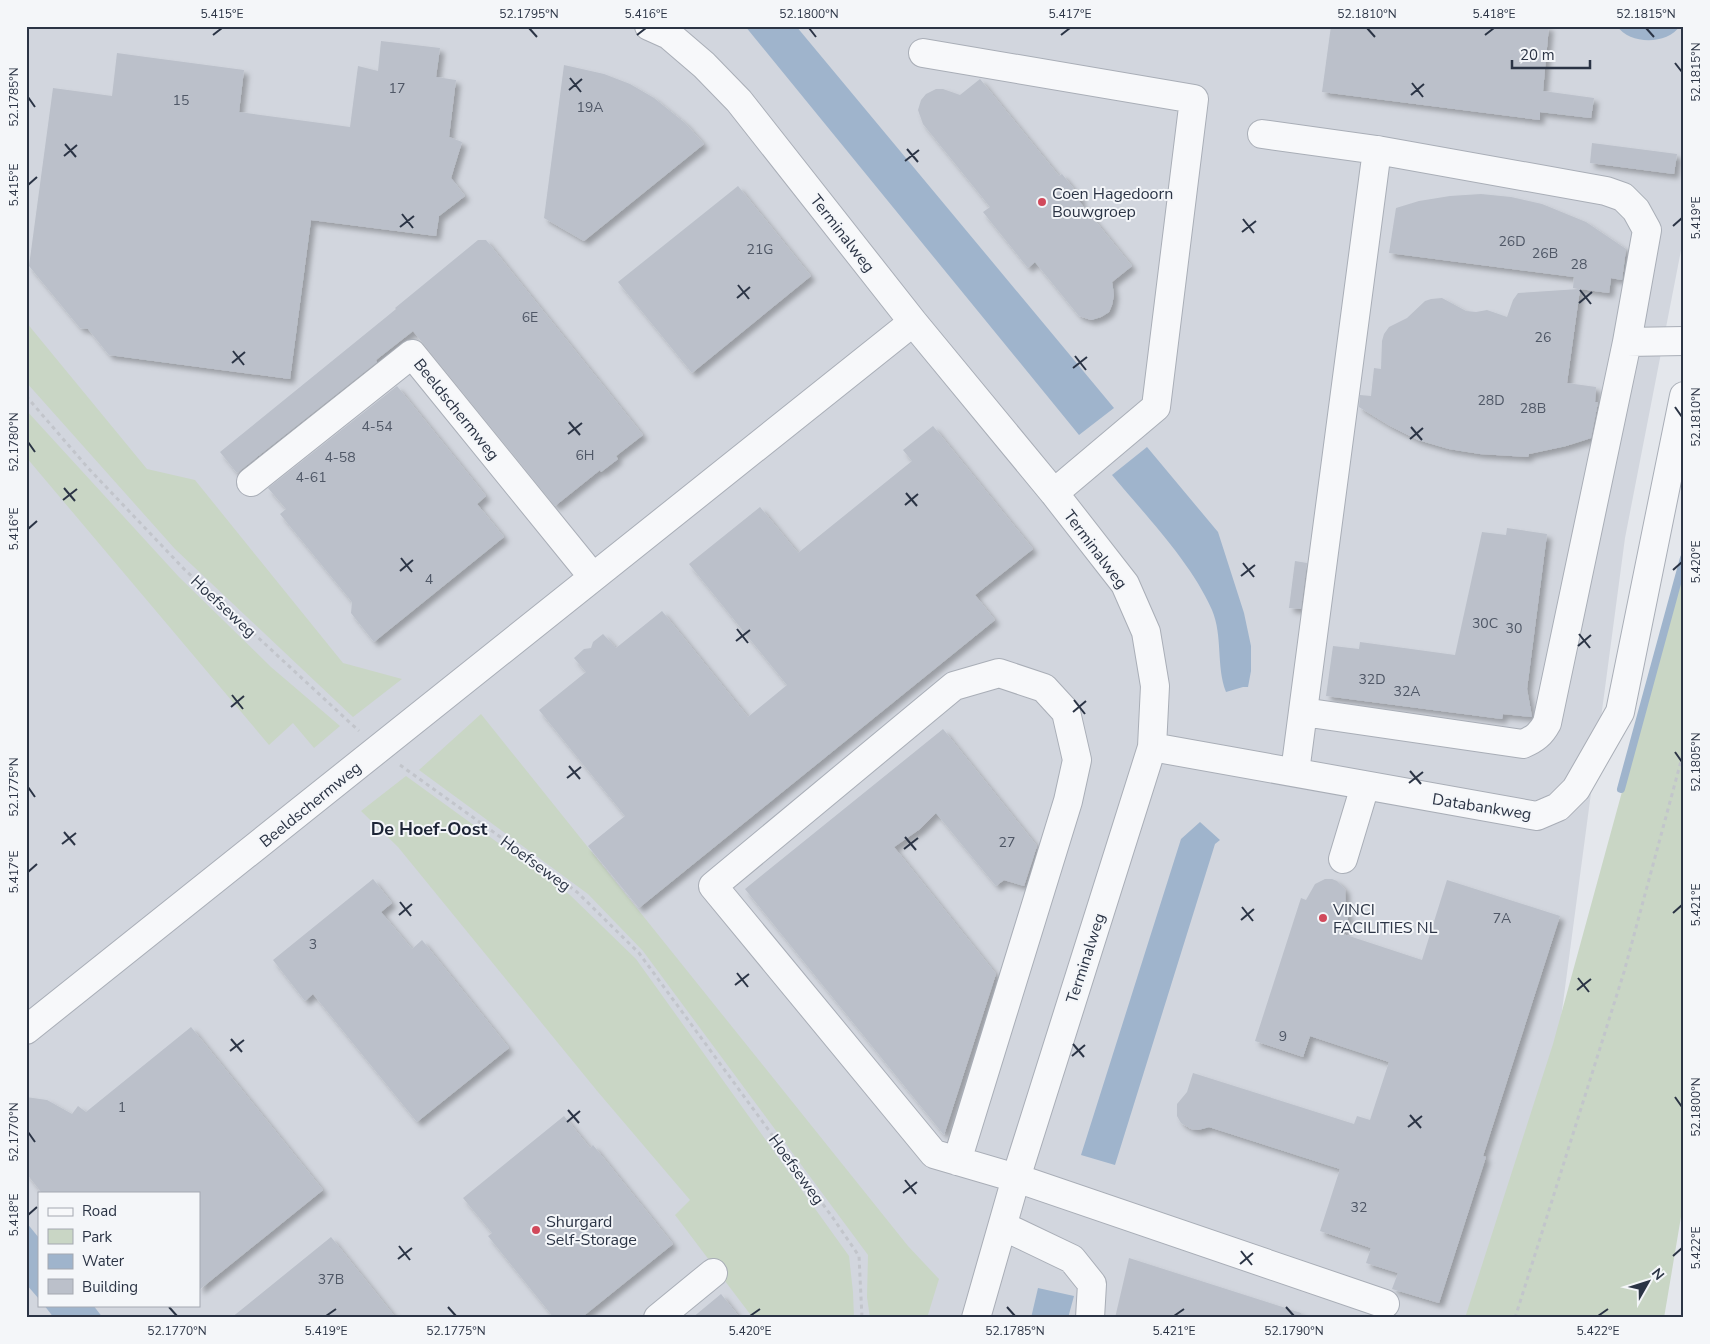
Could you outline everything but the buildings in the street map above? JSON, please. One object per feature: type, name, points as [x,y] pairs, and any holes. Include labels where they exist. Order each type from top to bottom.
[{"type":"street","name":"Terminalweg","points":[[648,26],[669,35],[704,65],[739,101],[913,322],[1125,584],[1146,632],[1155,686],[1152,747],[1016,1178],[976,1318]]},
{"type":"street","points":[[923,53],[1194,99],[1156,407],[1054,494]]},
{"type":"street","points":[[1262,134],[1377,150],[1606,191],[1623,197],[1636,210],[1647,230],[1627,342],[1547,723],[1541,734],[1534,740],[1523,744],[1303,712]]},
{"type":"street","points":[[1295,772],[1377,150]]},
{"type":"street","name":"Beeldschermweg","points":[[26,1030],[913,322]]},
{"type":"street","points":[[1627,342],[1684,341]]},
{"type":"street","name":"Beeldschermweg","points":[[251,482],[412,354],[593,577]]},
{"type":"street","name":"Databankweg","points":[[1152,747],[1537,816],[1558,807],[1576,789],[1620,712],[1684,396]]},
{"type":"street","points":[[957,1161],[1068,801],[1078,760],[1066,712],[1044,688],[999,674],[954,686],[713,886],[934,1154],[957,1161],[1016,1178],[1385,1304]]},
{"type":"street","points":[[1342,859],[1365,786]]},
{"type":"street","points":[[1002,1226],[1072,1259],[1092,1284],[1090,1318]]},
{"type":"street","points":[[658,1318],[713,1273]]},
{"type":"path","name":"Hoefseweg","points":[[26,396],[89,469],[184,569],[378,749],[577,892],[639,954],[828,1210],[859,1256],[862,1318]]},
{"type":"path","points":[[1515,1318],[1624,972],[1684,750]]},
{"type":"shaded area","points":[[26,26],[1684,26],[1684,235],[1625,538],[1521,1318],[26,1318]]},
{"type":"green space","points":[[26,322],[147,469],[195,480],[343,663],[402,679],[353,717],[175,549],[26,382]]},
{"type":"green space","points":[[26,410],[179,577],[271,667],[340,726],[314,748],[293,723],[269,745],[26,457]]},
{"type":"green space","points":[[1684,565],[1684,1199],[1664,1318],[1465,1318],[1553,1044]]},
{"type":"green space","points":[[481,714],[908,1246],[939,1279],[927,1318],[870,1318],[867,1297],[868,1255],[643,951],[588,894],[419,770]]},
{"type":"green space","points":[[406,776],[570,895],[636,959],[849,1256],[854,1318],[753,1318],[675,1215],[690,1200],[598,1092],[398,847],[361,811]]},
{"type":"water","points":[[745,26],[796,26],[1114,408],[1079,435]]},
{"type":"water","points":[[1617,26],[1680,26],[1666,37],[1648,40],[1630,37]]},
{"type":"water","points":[[1147,447],[1218,532],[1244,613],[1251,646],[1251,671],[1248,687],[1226,692],[1221,672],[1219,641],[1215,620],[1203,592],[1167,540],[1112,475]]},
{"type":"water","points":[[1200,822],[1220,840],[1215,844],[1115,1165],[1081,1155],[1181,839]]},
{"type":"water","points":[[26,1222],[38,1237],[38,1298],[26,1284]]},
{"type":"water","points":[[1038,1288],[1074,1296],[1068,1318],[1031,1318]]},
{"type":"water","points":[[45,1306],[94,1306],[103,1318],[54,1318]]},
{"type":"waterway","points":[[1621,789],[1684,558]]},
{"type":"place","name":"Coen Hagedoorn Bouwgroep","points":[[1042,202]]},
{"type":"place","name":"VINCI FACILITIES NL","points":[[1323,918]]},
{"type":"place","name":"Shurgard Self-Storage","points":[[536,1230]]},
{"type":"district","name":"De Hoef-Oost","points":[[429,829]]}]
